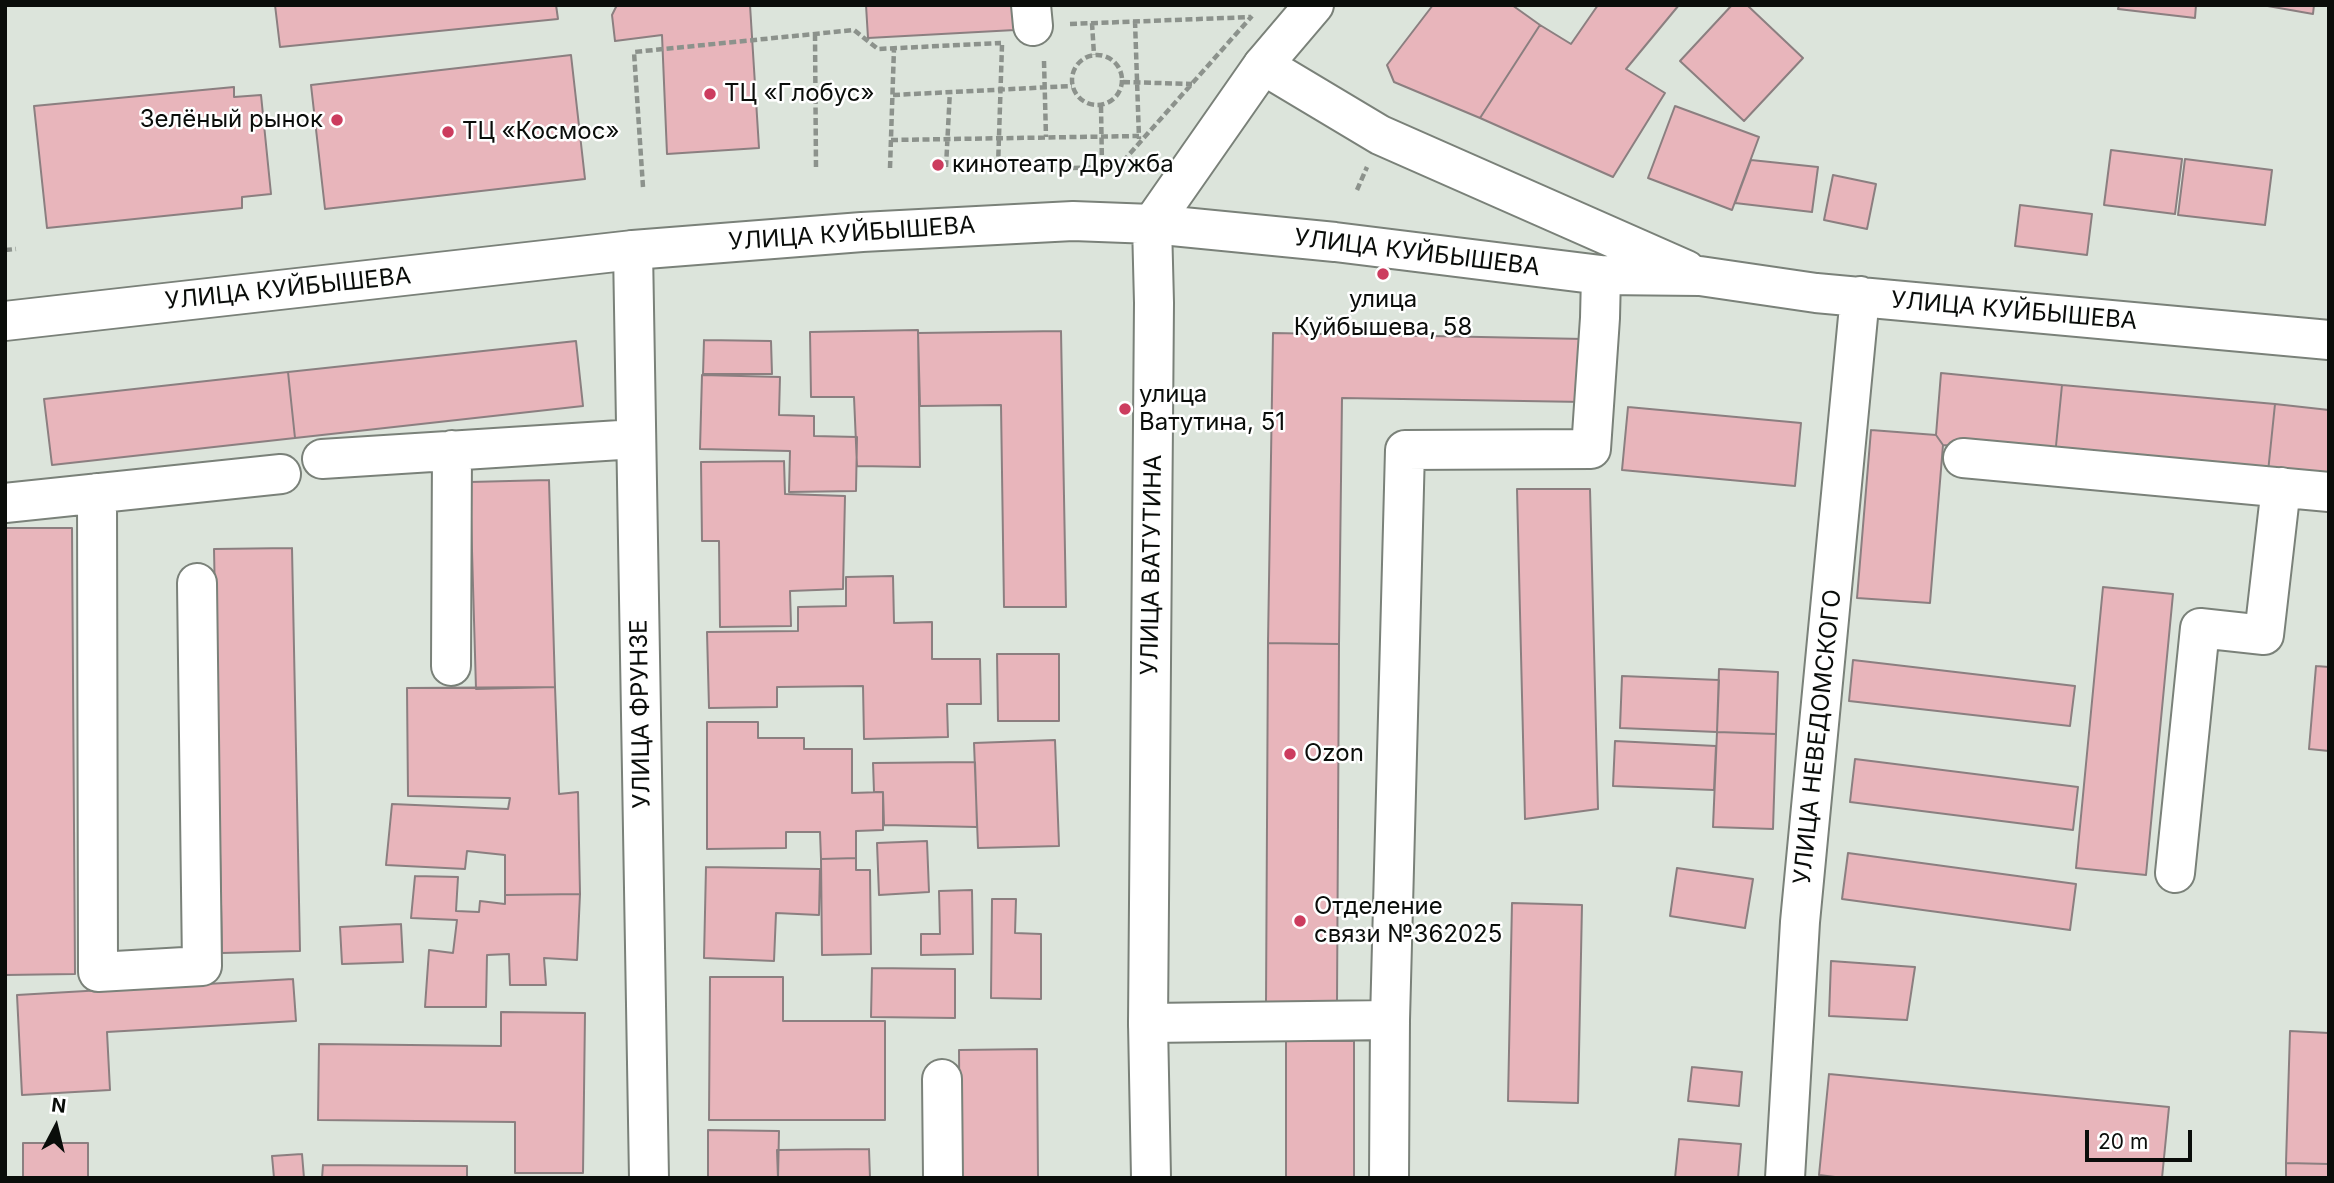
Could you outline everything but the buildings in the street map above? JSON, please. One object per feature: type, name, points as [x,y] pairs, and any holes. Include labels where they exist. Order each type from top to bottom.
[{"type":"street","points":[[1152,225],[1263,65],[1314,5]]},
{"type":"street","name":"УЛИЦА КУЙБЫШЕВА","points":[[1263,65],[1380,135],[1700,276]]},
{"type":"street","name":"УЛИЦА КУЙБЫШЕВА","points":[[5,321],[633,250],[862,232],[1059,222],[1152,225],[1335,242],[1601,275],[1700,276],[1816,293],[2329,340]]},
{"type":"street","name":"УЛИЦА ВАТУТИНА","points":[[1152,225],[1154,317],[1148,1023],[1152,1178]]},
{"type":"street","name":"УЛИЦА ФРУНЗЕ","points":[[633,250],[649,1178]]},
{"type":"street","points":[[1389,1178],[1390,1020],[1405,450],[1591,449],[1601,275]]},
{"type":"street","name":"УЛИЦА НЕВЕДОМСКОГО","points":[[1785,1178],[1800,922],[1860,296]]},
{"type":"street","points":[[322,459],[636,439]]},
{"type":"street","points":[[451,666],[452,450]]},
{"type":"street","points":[[1962,458],[2329,492]]},
{"type":"street","points":[[5,503],[281,474]]},
{"type":"street","points":[[2175,873],[2200,628],[2264,635],[2281,487]]},
{"type":"street","points":[[97,493],[98,972],[202,966],[197,583]]},
{"type":"street","points":[[1148,1023],[1390,1020]]},
{"type":"street","points":[[942,1079],[943,1178]]},
{"type":"path","points":[[1073,168],[1118,167],[1256,11]]},
{"type":"path","points":[[643,187],[634,52],[854,30],[877,49],[1027,25],[1251,17]]},
{"type":"path","points":[[1135,21],[1140,144]]},
{"type":"path","points":[[1092,23],[1094,55]]},
{"type":"path","points":[[1027,25],[1044,86],[1046,137]]},
{"type":"path","points":[[998,167],[1001,88],[1027,25]]},
{"type":"path","points":[[815,34],[816,169]]},
{"type":"path","points":[[890,168],[894,48]]},
{"type":"path","points":[[1094,55],[1106,57],[1116,64],[1123,82],[1118,98],[1101,106],[1083,100],[1076,94],[1072,86],[1072,74],[1085,57],[1094,55]]},
{"type":"path","points":[[1123,82],[1192,83]]},
{"type":"path","points":[[893,95],[950,90],[1072,86]]},
{"type":"path","points":[[946,167],[950,90]]},
{"type":"path","points":[[1101,106],[1102,167]]},
{"type":"path","points":[[891,140],[1139,136]]},
{"type":"path","points":[[1357,190],[1367,167]]},
{"type":"path","points":[[5,250],[16,249]]},
{"type":"place","name":"ТЦ «Глобус»","points":[[710,94]]},
{"type":"place","name":"Зелёный рынок","points":[[337,120]]},
{"type":"place","name":"ТЦ «Космос»","points":[[448,132]]},
{"type":"place","name":"кинотеатр Дружба","points":[[938,165]]},
{"type":"place","name":"улица Куйбышева, 58","points":[[1383,274]]},
{"type":"place","name":"улица Ватутина, 51","points":[[1125,409]]},
{"type":"place","name":"Ozon","points":[[1290,754]]},
{"type":"place","name":"Отделение связи №362025","points":[[1300,921]]}]
